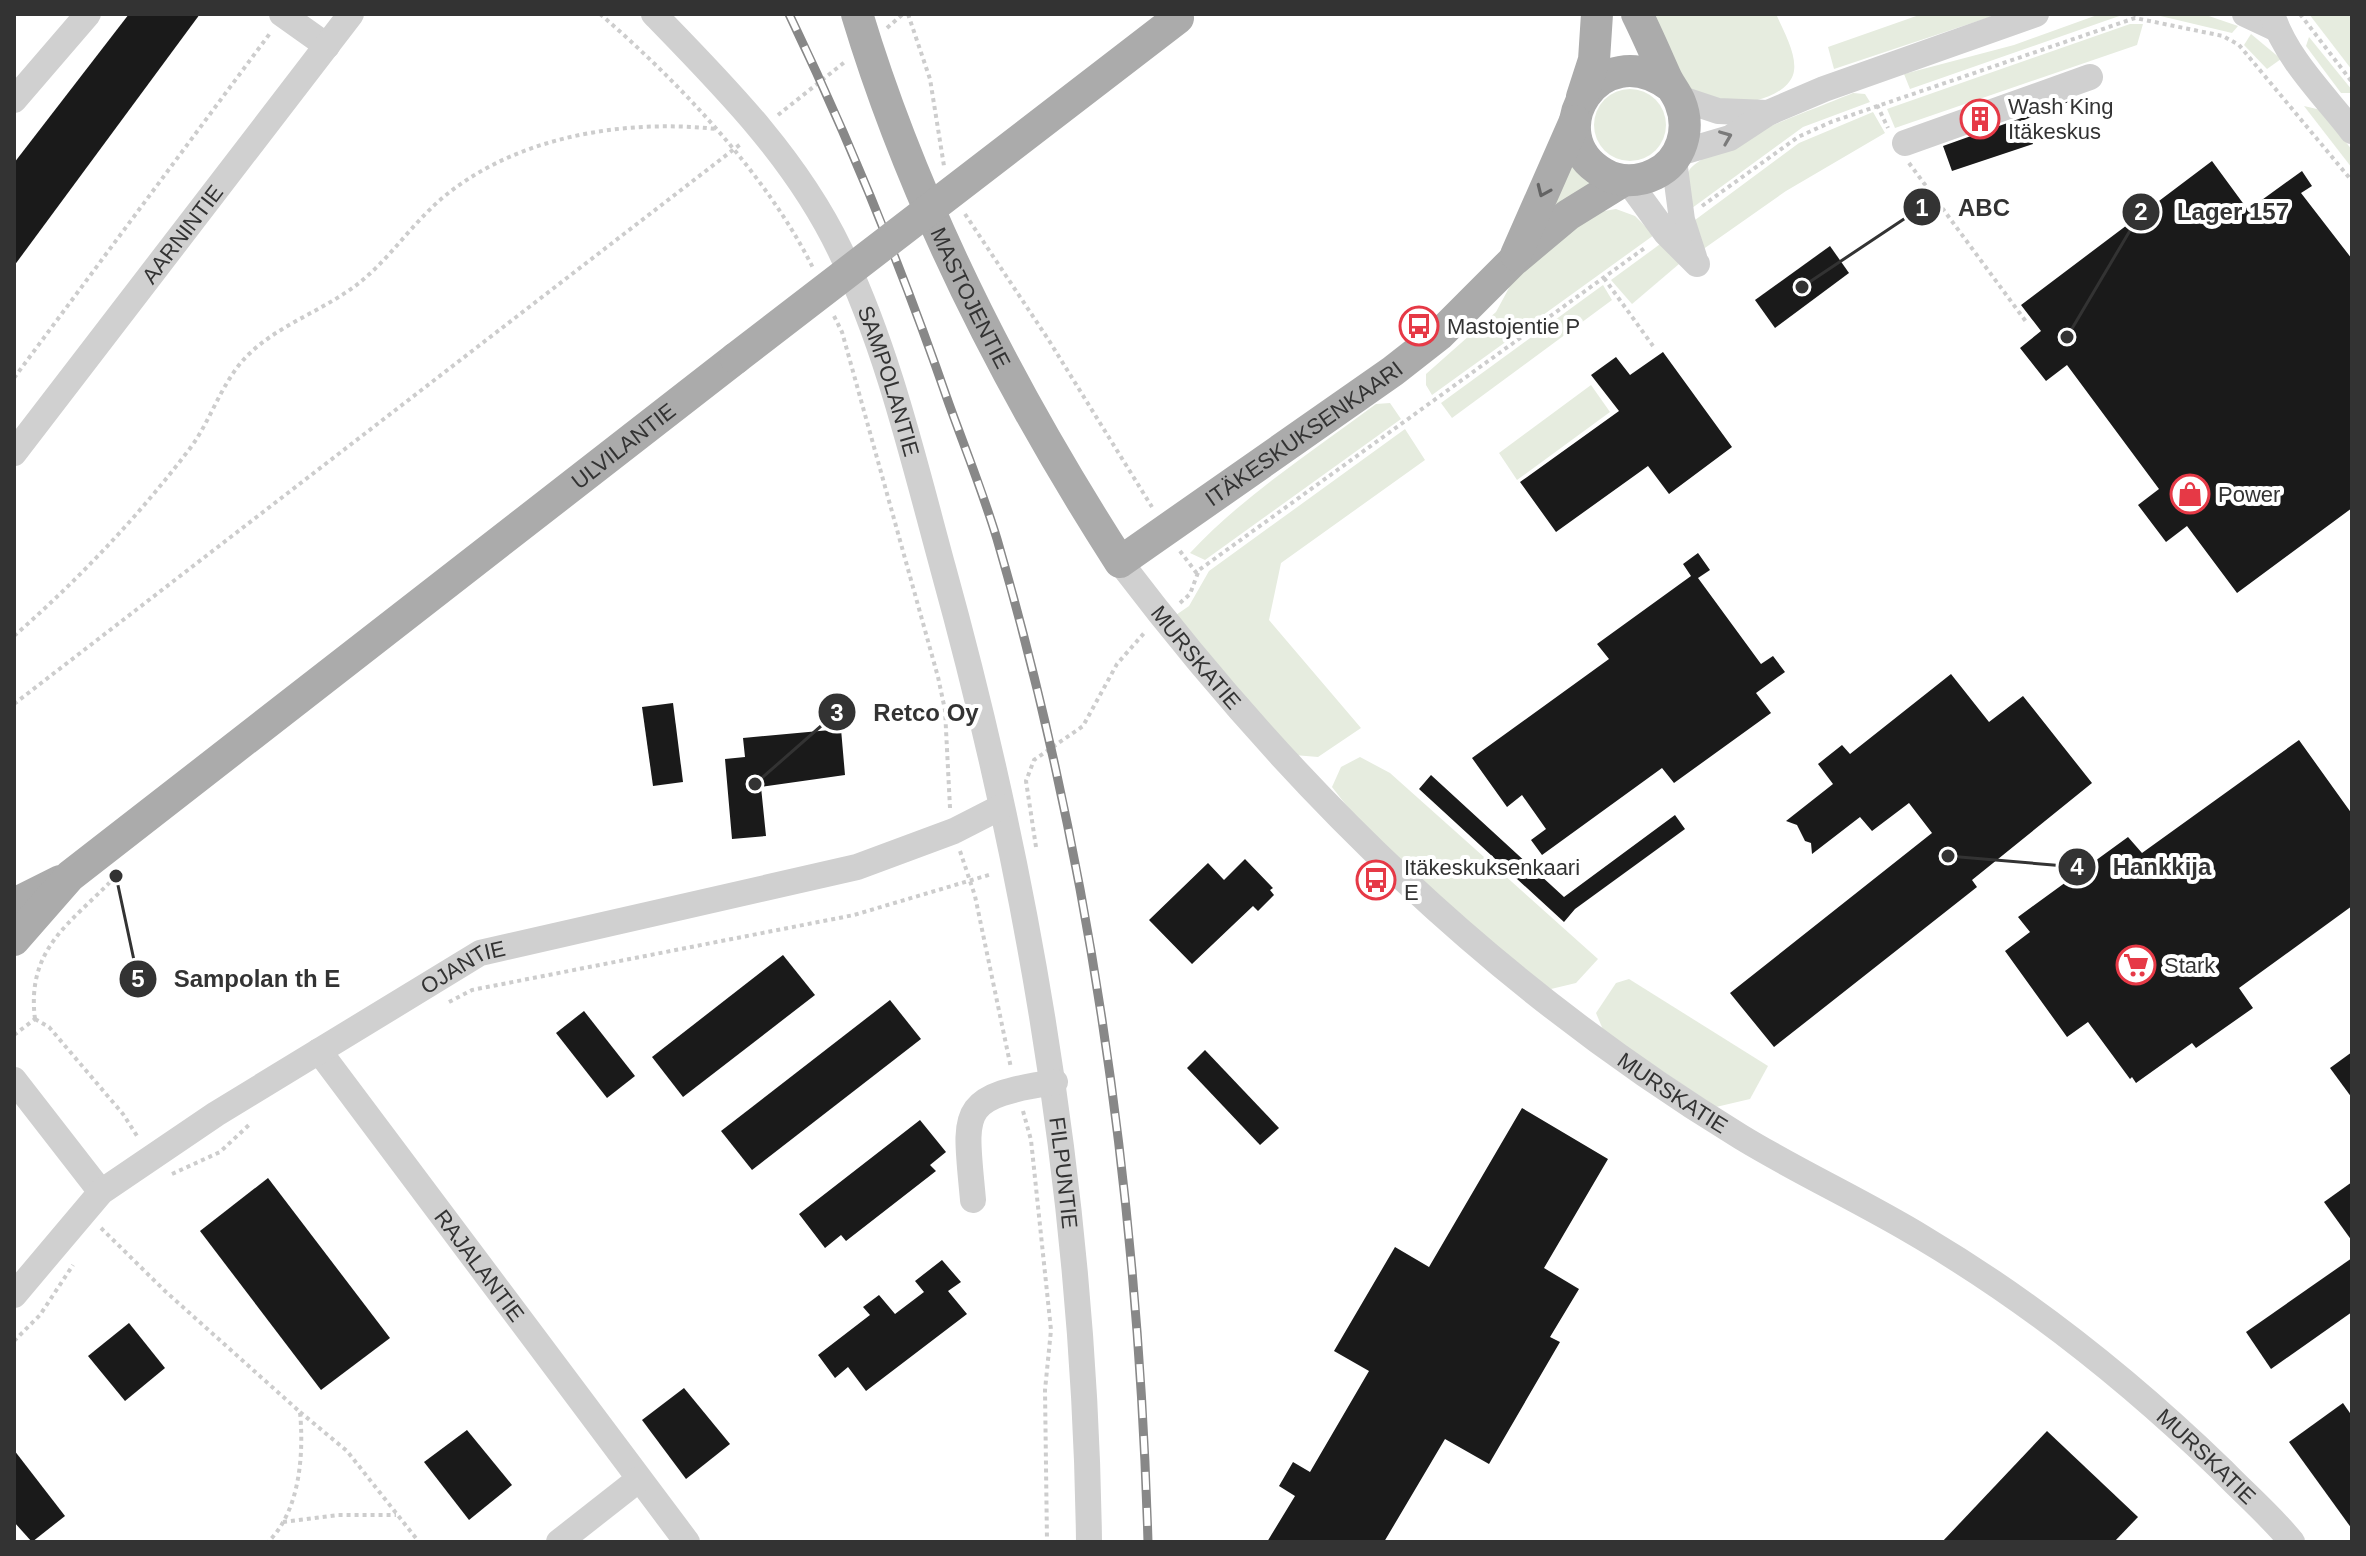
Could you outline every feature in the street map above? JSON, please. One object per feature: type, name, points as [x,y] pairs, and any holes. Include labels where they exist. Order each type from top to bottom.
[{"type":"main road","name":"MASTOJENTIE","points":[[857,14],[937,229],[980,320],[1068,482],[1120,562]]},
{"type":"main road","name":"ITÄKESKUKSENKAARI","points":[[1513,261],[1578,109],[1594,60],[1597,14]]},
{"type":"main road","points":[[1637,14],[1674,92],[1685,116],[1685,135],[1676,156],[1647,178],[1626,181],[1603,174],[1587,160],[1577,142],[1578,109],[1600,79],[1623,70],[1656,76],[1674,92]]},
{"type":"main road","name":"ULVILANTIE","points":[[14,940],[70,876],[1182,15]]},
{"type":"main road","name":"ITÄKESKUKSENKAARI","points":[[1120,562],[1334,415],[1439,335],[1513,261],[1568,215],[1626,181]]},
{"type":"main road","name":"ULVILANTIE","points":[[14,904],[70,876]]},
{"type":"street","points":[[14,100],[88,14]]},
{"type":"street","points":[[283,14],[327,46]]},
{"type":"street","name":"AARNINTIE","points":[[14,453],[22,427],[351,14]]},
{"type":"street","name":"SAMPOLANTIE","points":[[654,14],[761,128],[810,198],[839,247],[858,291],[920,482],[980,700],[1001,807]]},
{"type":"street","points":[[1674,227],[1676,156],[1730,138],[1768,113],[1824,89],[2036,14]]},
{"type":"street","points":[[2245,14],[2275,22],[2352,131]]},
{"type":"street","points":[[1899,143],[2090,77]]},
{"type":"street","points":[[1674,92],[1718,111],[1768,113]]},
{"type":"street","points":[[1626,181],[1674,227]]},
{"type":"street","name":"MURSKATIE","points":[[1120,562],[1162,618],[1350,831],[1434,911],[1530,992],[1741,1137],[1925,1239],[2065,1333],[2148,1398],[2292,1542]]},
{"type":"street","name":"OJANTIE","points":[[14,1295],[101,1192],[319,1051],[480,953],[857,867],[954,831],[1001,807]]},
{"type":"street","name":"FILPUNTIE","points":[[1001,807],[1016,867],[1055,1082],[1072,1232],[1083,1375],[1089,1542]]},
{"type":"street","name":"RAJALANTIE","points":[[319,1051],[687,1542]]},
{"type":"street","points":[[15,1078],[101,1192]]},
{"type":"street","points":[[973,1200],[967,1129],[973,1112],[984,1101],[1016,1088],[1055,1082]]},
{"type":"street","points":[[559,1542],[638,1480]]},
{"type":"path","points":[[14,378],[283,14]]},
{"type":"path","points":[[600,14],[691,100],[717,130],[796,235],[817,277]]},
{"type":"path","points":[[14,704],[906,14],[930,79],[937,141],[947,175]]},
{"type":"path","points":[[2300,14],[2352,82]]},
{"type":"path","points":[[445,1005],[472,990],[854,915],[1035,862],[1036,841],[1026,781],[1034,760],[1083,726],[1135,639],[1190,594],[1199,570],[1798,137],[1877,105],[2118,21],[2141,16],[2223,36],[2239,45],[2352,181]]},
{"type":"path","points":[[1877,105],[1899,143],[2027,323]]},
{"type":"path","points":[[14,636],[118,537],[190,449],[209,411],[248,354],[365,279],[446,195],[504,159],[625,126],[671,124],[717,130]]},
{"type":"path","points":[[963,212],[1048,339],[1167,532],[1198,575]]},
{"type":"path","points":[[1604,278],[1653,346]]},
{"type":"path","points":[[833,312],[842,332],[938,677],[945,710],[946,782],[954,831],[969,881],[1016,1088],[1031,1140],[1051,1330],[1045,1390],[1047,1542]]},
{"type":"path","points":[[35,1019],[31,993],[41,954],[116,876]]},
{"type":"path","points":[[14,1035],[35,1019]]},
{"type":"path","points":[[35,1019],[49,1027],[123,1114],[164,1178],[220,1152],[260,1114]]},
{"type":"path","points":[[91,1239],[99,1226],[110,1218]]},
{"type":"path","points":[[99,1226],[165,1291],[347,1451],[419,1542]]},
{"type":"path","points":[[14,1341],[40,1315],[74,1264]]},
{"type":"path","points":[[268,1542],[283,1522],[299,1472],[303,1440],[300,1412]]},
{"type":"path","points":[[283,1522],[338,1515],[398,1515]]},
{"type":"shaded area","points":[[1646,14],[1776,14],[1792,52],[1793,75],[1781,90],[1750,102],[1729,104],[1695,96]]},
{"type":"shaded area","points":[[1922,14],[1999,14],[1834,69],[1828,47]]},
{"type":"shaded area","points":[[2100,14],[2125,14],[1910,89],[1904,74],[2014,45]]},
{"type":"shaded area","points":[[2152,14],[2203,14],[2238,26],[2232,33]]},
{"type":"shaded area","points":[[2309,14],[2352,14],[2352,70]]},
{"type":"shaded area","points":[[2130,24],[2143,24],[2137,45],[1895,128],[1887,109]]},
{"type":"shaded area","points":[[2251,34],[2281,59],[2267,69],[2244,45]]},
{"type":"shaded area","points":[[2309,37],[2352,93],[2341,93],[2306,46]]},
{"type":"shaded area","points":[[1630,89],[1650,95],[1660,105],[1666,125],[1660,145],[1650,155],[1630,161],[1610,155],[1600,145],[1594,125],[1600,105],[1610,95]]},
{"type":"shaded area","points":[[1853,93],[1865,94],[1870,102],[1803,127],[1688,211],[1686,179],[1690,169],[1701,160],[1741,139]]},
{"type":"shaded area","points":[[2304,106],[2321,110],[2352,150],[2352,168]]},
{"type":"shaded area","points":[[1873,112],[1885,133],[1786,191],[1702,250],[1691,223],[1799,143]]},
{"type":"shaded area","points":[[1571,160],[1598,185],[1536,228]]},
{"type":"shaded area","points":[[1616,209],[1635,216],[1654,235],[1432,395],[1426,385],[1426,374],[1496,312],[1510,286],[1537,250],[1592,213]]},
{"type":"shaded area","points":[[1663,242],[1679,264],[1632,304],[1611,280]]},
{"type":"shaded area","points":[[1603,285],[1612,300],[1452,418],[1441,403]]},
{"type":"shaded area","points":[[1591,385],[1610,412],[1517,480],[1499,453]]},
{"type":"shaded area","points":[[1390,403],[1401,419],[1205,560],[1190,553],[1233,512],[1280,474],[1376,404]]},
{"type":"shaded area","points":[[1405,429],[1425,460],[1281,563],[1269,620],[1361,728],[1318,757],[1294,755],[1176,615],[1189,606],[1209,571]]},
{"type":"shaded area","points":[[1360,757],[1390,773],[1598,959],[1576,983],[1551,989],[1434,896],[1379,842],[1332,787],[1341,767]]},
{"type":"shaded area","points":[[1629,979],[1768,1066],[1750,1099],[1716,1107],[1604,1032],[1596,1013],[1616,983]]},
{"type":"building","points":[[129,14],[200,14],[14,266],[14,163]]},
{"type":"building","points":[[2086,95],[2024,120],[2033,144],[1952,171],[1943,146]]},
{"type":"building","points":[[2212,161],[2248,210],[2302,171],[2312,186],[2301,193],[2352,259],[2352,508],[2237,593],[2187,526],[2166,542],[2138,505],[2159,489],[2067,365],[2046,381],[2020,348],[2041,331],[2021,305]]},
{"type":"building","points":[[1830,246],[1849,273],[1775,328],[1755,300]]},
{"type":"building","points":[[1663,352],[1732,447],[1669,494],[1648,466],[1556,532],[1520,482],[1619,411],[1591,375],[1616,357],[1630,375]]},
{"type":"building","points":[[1698,553],[1710,570],[1698,578],[1761,664],[1773,656],[1785,672],[1756,693],[1771,713],[1674,783],[1662,768],[1542,855],[1531,840],[1546,829],[1522,795],[1507,807],[1472,758],[1609,659],[1597,644],[1691,576],[1683,564]]},
{"type":"building","points":[[1951,674],[1989,722],[2023,696],[2092,783],[1972,880],[1977,887],[1774,1047],[1730,993],[1932,833],[1909,803],[1872,831],[1860,817],[1812,854],[1811,843],[1805,841],[1797,825],[1786,821],[1833,784],[1818,764],[1842,745],[1850,754]]},
{"type":"building","points":[[673,703],[683,782],[653,786],[642,707]]},
{"type":"building","points":[[841,729],[845,775],[761,787],[766,836],[732,839],[725,759],[745,757],[743,738]]},
{"type":"building","points":[[2299,740],[2352,814],[2352,906],[2239,988],[2253,1008],[2196,1048],[2192,1043],[2136,1083],[2088,1022],[2067,1037],[2005,951],[2030,932],[2018,917],[2128,837],[2142,853]]},
{"type":"building","points":[[1431,775],[1564,897],[1675,815],[1685,829],[1575,909],[1564,922],[1419,789]]},
{"type":"building","points":[[1245,859],[1273,888],[1270,890],[1274,895],[1258,911],[1253,906],[1192,964],[1149,920],[1208,863],[1224,880]]},
{"type":"building","points":[[783,955],[815,995],[683,1097],[652,1057]]},
{"type":"building","points":[[890,1000],[921,1039],[752,1170],[721,1131]]},
{"type":"building","points":[[584,1011],[635,1076],[607,1098],[556,1033]]},
{"type":"building","points":[[1205,1050],[1279,1128],[1260,1145],[1187,1068]]},
{"type":"building","points":[[2352,1052],[2352,1098],[2330,1068]]},
{"type":"building","points":[[1522,1108],[1608,1159],[1544,1268],[1579,1289],[1550,1337],[1560,1342],[1489,1464],[1445,1439],[1384,1542],[1267,1542],[1295,1496],[1279,1486],[1293,1462],[1310,1472],[1369,1371],[1334,1351],[1395,1247],[1429,1267]]},
{"type":"building","points":[[920,1120],[946,1152],[930,1165],[936,1171],[846,1241],[841,1235],[825,1248],[799,1214]]},
{"type":"building","points":[[268,1178],[390,1338],[321,1390],[200,1231]]},
{"type":"building","points":[[2352,1182],[2352,1241],[2324,1202]]},
{"type":"building","points":[[2352,1258],[2352,1312],[2271,1369],[2246,1332]]},
{"type":"building","points":[[942,1260],[961,1282],[948,1291],[967,1314],[866,1391],[848,1367],[835,1378],[818,1355],[870,1315],[863,1307],[879,1295],[895,1314],[924,1292],[915,1281]]},
{"type":"building","points":[[129,1323],[165,1368],[125,1401],[88,1356]]},
{"type":"building","points":[[684,1388],[730,1444],[686,1479],[642,1420]]},
{"type":"building","points":[[2343,1403],[2352,1416],[2352,1529],[2289,1442]]},
{"type":"building","points":[[467,1430],[512,1485],[469,1520],[424,1462]]},
{"type":"building","points":[[2047,1431],[2138,1517],[2114,1542],[1942,1542]]},
{"type":"building","points":[[14,1450],[65,1516],[32,1542],[14,1522]]},
{"type":"railway","points":[[789,14],[875,207],[913,305],[992,522],[1030,662],[1084,910],[1121,1162],[1134,1288],[1148,1542]]},
{"type":"place","name":"Wash King Itäkeskus","points":[[1980,119]]},
{"type":"place","name":"ABC","points":[[1802,287]]},
{"type":"place","name":"Mastojentie P","points":[[1419,326]]},
{"type":"place","name":"Lager 157","points":[[2067,337]]},
{"type":"place","name":"Power","points":[[2190,494]]},
{"type":"place","name":"Retco Oy","points":[[755,784]]},
{"type":"place","name":"Hankkija","points":[[1948,856]]},
{"type":"place","name":"Sampolan th E","points":[[116,876]]},
{"type":"place","name":"Itäkeskuksenkaari E","points":[[1376,880]]},
{"type":"place","name":"Stark","points":[[2136,965]]}]
